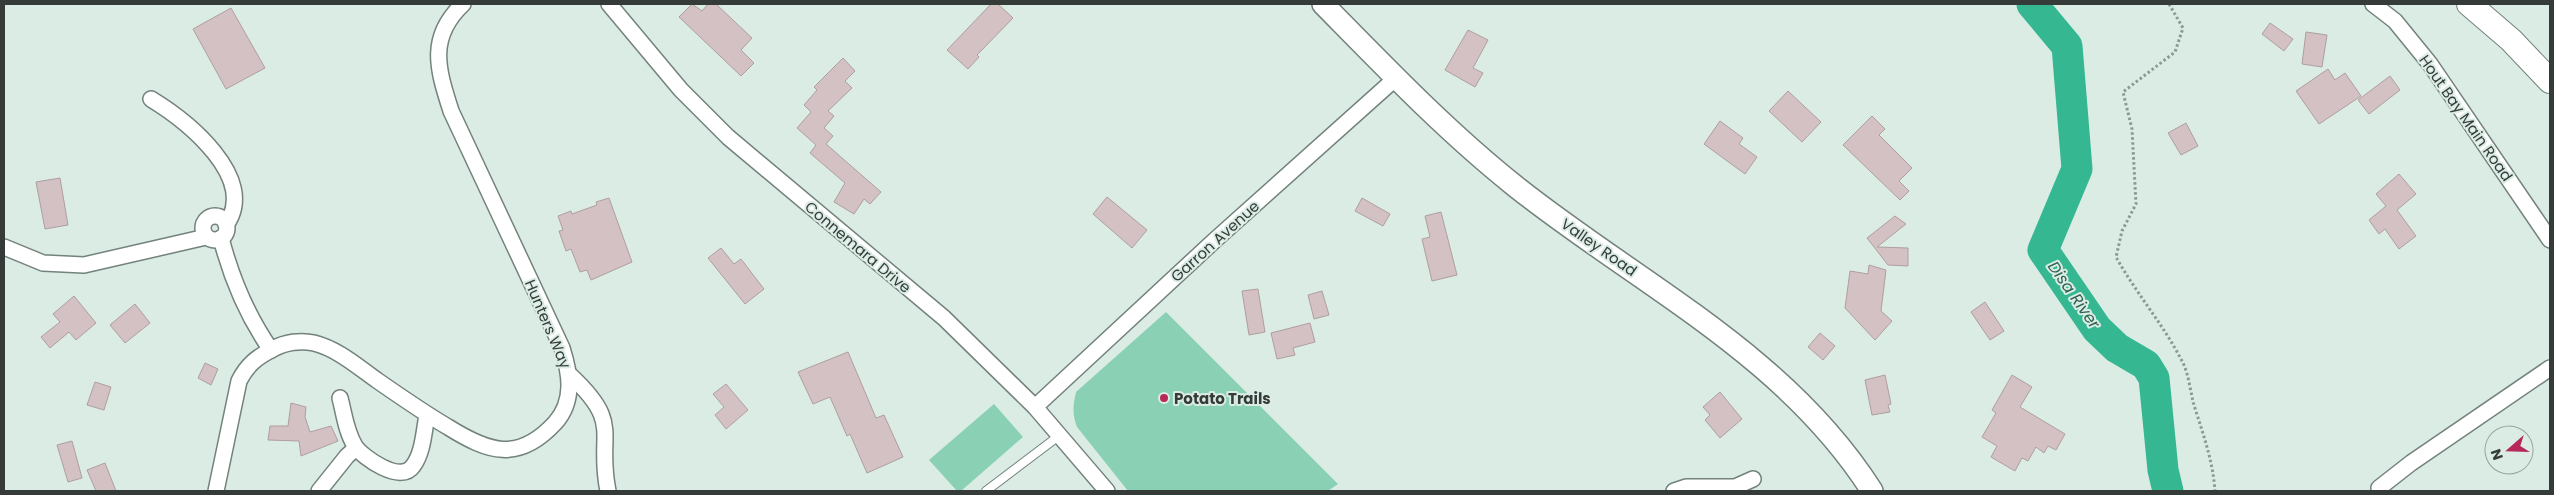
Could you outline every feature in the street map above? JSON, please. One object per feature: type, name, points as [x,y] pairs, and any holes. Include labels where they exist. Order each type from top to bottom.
[{"type":"main road","points":[[2469,4],[2511,40],[2550,81]]},
{"type":"street","name":"Hunters Way","points":[[216,491],[238,382],[244,370],[253,361],[271,350],[287,344],[303,342],[335,351],[427,414],[470,441],[489,449],[512,449],[538,438],[556,422],[564,408],[568,395],[570,375],[562,348],[451,111],[439,72],[438,54],[442,36],[448,22],[463,4]]},
{"type":"street","name":"Connemara Drive","points":[[609,4],[681,90],[728,137],[944,318],[1035,407],[1107,491]]},
{"type":"street","name":"Valley Road","points":[[1323,4],[1449,129],[1515,186],[1573,230],[1692,312],[1746,352],[1780,382],[1848,456],[1872,491]]},
{"type":"street","name":"Hout Bay Main Road","points":[[2373,4],[2395,21],[2430,64],[2550,240]]},
{"type":"street","name":"Garron Avenue","points":[[1035,407],[1215,240],[1396,78]]},
{"type":"street","points":[[4,247],[43,263],[84,265],[218,233],[233,215],[235,207],[228,173],[211,148],[191,129],[151,99]]},
{"type":"street","points":[[218,233],[226,258],[249,311],[259,333],[271,350]]},
{"type":"street","points":[[2379,488],[2410,463],[2550,368]]},
{"type":"street","points":[[570,375],[589,393],[604,420],[608,491]]},
{"type":"street","points":[[340,398],[350,436],[356,448],[393,472],[407,472],[413,467],[419,453],[427,414]]},
{"type":"street","points":[[319,491],[347,456],[356,448]]},
{"type":"street","points":[[1674,491],[1686,487],[1734,488],[1753,479]]},
{"type":"lane","points":[[986,491],[1060,435]]},
{"type":"path","points":[[2169,4],[2183,28],[2176,52],[2123,92],[2132,129],[2136,204],[2122,231],[2116,257],[2132,286],[2159,320],[2184,363],[2194,406],[2205,436],[2215,491]]},
{"type":"green space","name":"Potato Trails","points":[[1166,312],[1338,484],[1328,491],[1128,491],[1077,427],[1074,414],[1076,392]]},
{"type":"green space","points":[[994,404],[1023,437],[961,491],[957,491],[929,460]]},
{"type":"building","points":[[692,4],[702,11],[708,4],[716,4],[752,38],[741,50],[754,63],[741,76],[679,17]]},
{"type":"building","points":[[991,4],[998,4],[1013,18],[977,55],[979,57],[968,69],[947,50]]},
{"type":"building","points":[[231,8],[265,68],[226,89],[193,29]]},
{"type":"building","points":[[2270,23],[2293,39],[2284,51],[2262,34]]},
{"type":"building","points":[[1468,30],[1488,40],[1473,68],[1483,73],[1475,87],[1445,70]]},
{"type":"building","points":[[2306,32],[2327,35],[2322,67],[2302,64]]},
{"type":"building","points":[[843,58],[855,71],[845,81],[852,88],[828,111],[834,116],[824,128],[833,136],[826,144],[881,192],[870,204],[864,199],[854,214],[834,202],[845,183],[810,153],[816,145],[797,128],[811,112],[804,105],[817,90],[814,87]]},
{"type":"building","points":[[2328,69],[2335,80],[2345,73],[2361,96],[2319,124],[2296,91]]},
{"type":"building","points":[[2390,76],[2400,90],[2369,114],[2358,100]]},
{"type":"building","points":[[1788,91],[1821,122],[1802,142],[1769,111]]},
{"type":"building","points":[[1872,116],[1885,129],[1879,135],[1912,168],[1899,181],[1909,191],[1900,200],[1843,145]]},
{"type":"building","points":[[1720,121],[1743,138],[1739,144],[1757,157],[1745,174],[1704,144]]},
{"type":"building","points":[[2186,123],[2198,146],[2181,155],[2168,133]]},
{"type":"building","points":[[2399,174],[2416,194],[2397,210],[2416,236],[2399,249],[2385,229],[2379,234],[2369,220],[2386,206],[2376,194]]},
{"type":"building","points":[[60,178],[68,225],[45,229],[36,182]]},
{"type":"building","points":[[1107,197],[1147,230],[1132,248],[1093,214]]},
{"type":"building","points":[[609,198],[632,262],[591,280],[587,270],[580,272],[571,249],[566,251],[559,231],[563,230],[558,216],[571,211],[572,214],[597,205],[596,202]]},
{"type":"building","points":[[1362,198],[1390,214],[1383,226],[1355,211]]},
{"type":"building","points":[[1441,212],[1457,275],[1432,281],[1422,239],[1430,237],[1425,216]]},
{"type":"building","points":[[1895,216],[1906,224],[1877,247],[1908,248],[1908,266],[1888,265],[1867,238]]},
{"type":"building","points":[[721,248],[734,264],[741,259],[764,289],[745,304],[708,258]]},
{"type":"building","points":[[1869,265],[1886,270],[1881,311],[1892,321],[1875,340],[1845,308],[1850,271],[1868,274]]},
{"type":"building","points":[[1258,289],[1265,332],[1249,335],[1242,291]]},
{"type":"building","points":[[1322,291],[1329,315],[1314,319],[1308,295]]},
{"type":"building","points":[[74,296],[96,323],[76,340],[69,332],[50,348],[41,337],[60,322],[53,314]]},
{"type":"building","points":[[1985,302],[2004,331],[1990,340],[1971,312]]},
{"type":"building","points":[[135,304],[150,323],[125,343],[110,325]]},
{"type":"building","points":[[1310,323],[1315,342],[1293,348],[1295,355],[1277,359],[1271,333]]},
{"type":"building","points":[[1820,333],[1835,346],[1823,360],[1808,347]]},
{"type":"building","points":[[848,352],[876,418],[884,415],[903,457],[867,473],[850,434],[847,436],[830,397],[813,404],[798,372]]},
{"type":"building","points":[[205,363],[218,369],[211,385],[198,378]]},
{"type":"building","points":[[1885,375],[1891,404],[1888,405],[1890,412],[1872,415],[1865,380]]},
{"type":"building","points":[[2012,375],[2032,387],[2020,407],[2065,434],[2056,450],[2048,446],[2044,453],[2036,447],[2028,461],[2022,458],[2015,471],[1991,457],[1997,446],[1982,437],[1996,413],[1992,410]]},
{"type":"building","points":[[95,382],[111,387],[104,410],[87,405]]},
{"type":"building","points":[[726,384],[748,410],[726,429],[715,415],[724,407],[713,394]]},
{"type":"building","points":[[1720,392],[1742,419],[1720,438],[1705,420],[1710,415],[1703,407]]},
{"type":"building","points":[[291,403],[306,407],[305,417],[310,432],[331,426],[338,441],[301,456],[299,441],[268,440],[270,426],[288,426]]},
{"type":"building","points":[[72,441],[82,478],[68,482],[57,445]]},
{"type":"building","points":[[105,463],[116,491],[96,491],[87,470]]},
{"type":"waterway","name":"Disa River","points":[[2032,4],[2067,46],[2077,169],[2043,250],[2097,329],[2117,348],[2146,365],[2154,378],[2163,470],[2168,491]]},
{"type":"place","name":"Potato Trails","points":[[1164,398]]}]
